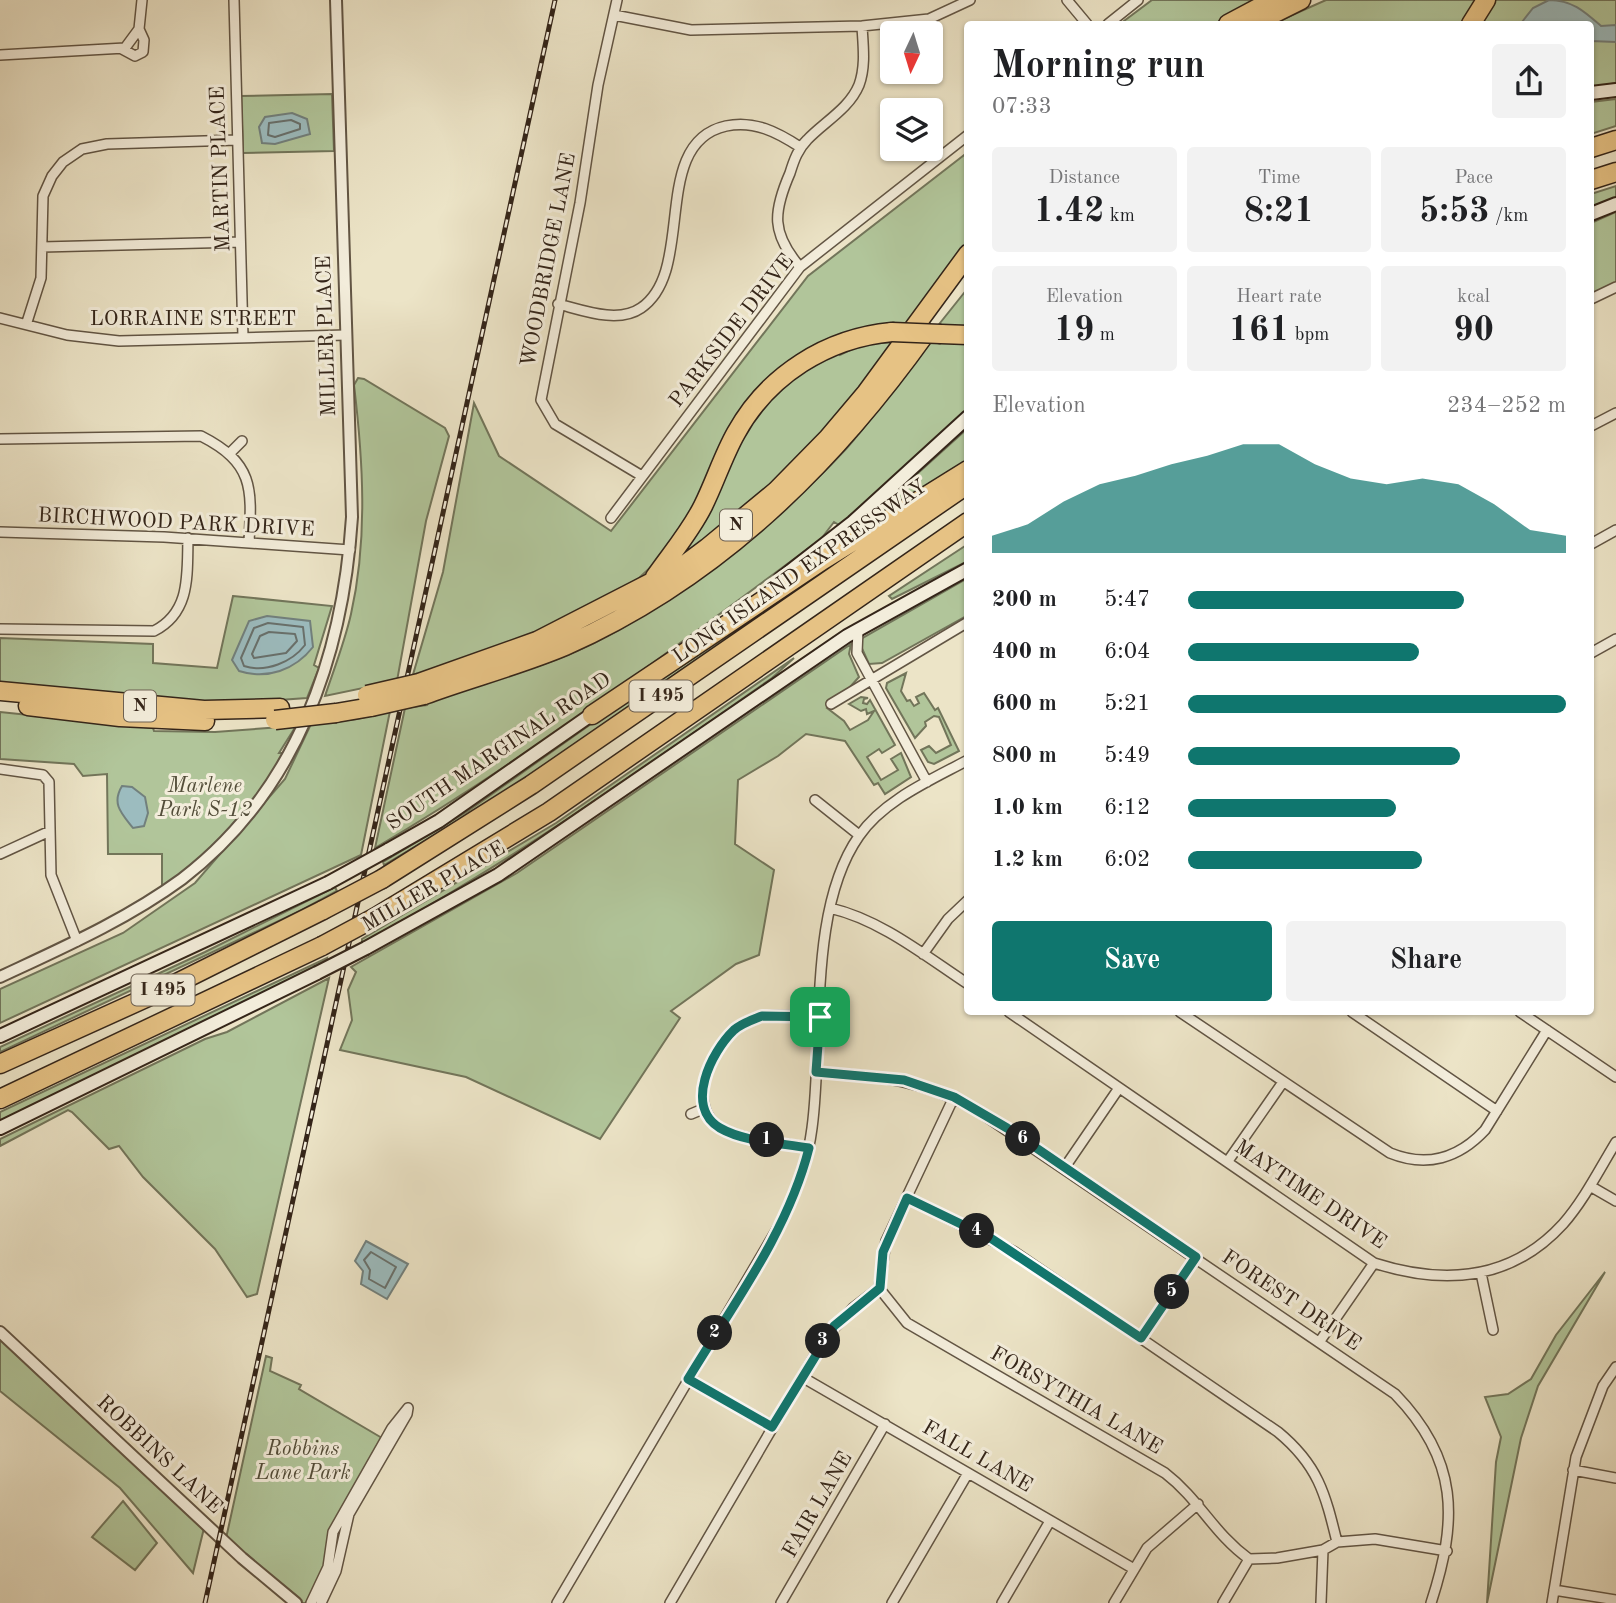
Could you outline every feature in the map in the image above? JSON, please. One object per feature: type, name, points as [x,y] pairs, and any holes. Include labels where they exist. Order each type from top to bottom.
[{"type":"highway","points":[[1234,21],[1273,0]]},
{"type":"highway","points":[[1259,21],[1301,0]]},
{"type":"highway","points":[[1473,21],[1486,0]]},
{"type":"highway","points":[[1594,147],[1616,140]]},
{"type":"highway","points":[[1594,179],[1616,172]]},
{"type":"highway","name":"N","points":[[421,689],[537,641],[683,566],[732,528],[776,491],[828,438],[866,393],[964,259]]},
{"type":"highway","name":"N","points":[[0,702],[153,719],[277,714],[335,707],[421,689],[564,646],[657,596],[734,542],[780,504],[842,442],[891,382],[964,281]]},
{"type":"highway","points":[[654,579],[698,515],[735,435],[761,397],[780,378],[809,358],[846,342],[892,332],[964,335]]},
{"type":"highway","points":[[592,715],[823,560],[964,472]]},
{"type":"highway","name":"LONG ISLAND EXPRESSWAY","points":[[0,1064],[159,992],[382,879],[531,785],[964,487]]},
{"type":"highway","name":"I 495","points":[[0,1099],[323,946],[376,917],[549,812],[964,525]]},
{"type":"highway","points":[[853,602],[964,539]]},
{"type":"highway","name":"N","points":[[0,691],[277,714]]},
{"type":"main road","points":[[1594,93],[1616,89]]},
{"type":"main road","points":[[1594,213],[1616,204]]},
{"type":"main road","name":"SOUTH MARGINAL ROAD","points":[[0,1036],[328,883],[448,815],[790,572],[853,522],[964,421]]},
{"type":"main road","name":"MILLER PLACE","points":[[0,1128],[317,974],[498,875],[547,844],[749,701],[859,630],[964,571]]},
{"type":"street","points":[[0,55],[122,49],[130,45],[139,29],[142,0]]},
{"type":"street","name":"MARTIN PLACE","points":[[234,0],[243,337]]},
{"type":"street","name":"MILLER PLACE","points":[[0,977],[141,906],[207,857],[265,789],[300,736],[313,708],[338,629],[350,550],[352,517],[336,0]]},
{"type":"street","name":"WOODBRIDGE LANE","points":[[617,0],[598,85],[580,203],[540,392],[544,410],[564,430],[642,476]]},
{"type":"street","points":[[614,15],[691,30],[862,26],[929,19],[970,0]]},
{"type":"street","points":[[1067,0],[1084,21]]},
{"type":"street","points":[[1112,21],[1138,0]]},
{"type":"street","points":[[800,267],[784,246],[777,219],[779,198],[800,147],[854,94],[862,73],[862,26]]},
{"type":"street","points":[[122,49],[135,56],[143,52],[144,40],[139,29]]},
{"type":"street","points":[[558,304],[620,315],[641,308],[652,297],[664,272],[685,160],[700,137],[722,127],[738,124],[761,126],[800,147]]},
{"type":"street","name":"PARKSIDE DRIVE","points":[[611,518],[800,267],[964,138]]},
{"type":"street","points":[[27,323],[41,278],[41,219],[46,187],[63,162],[82,149],[107,144],[237,140]]},
{"type":"street","points":[[42,247],[240,242]]},
{"type":"street","points":[[1594,298],[1616,287]]},
{"type":"street","name":"LORRAINE STREET","points":[[0,318],[93,340],[346,335]]},
{"type":"street","points":[[1594,424],[1616,413]]},
{"type":"street","points":[[0,439],[201,436],[230,453],[244,470],[251,492],[249,542]]},
{"type":"street","points":[[230,453],[242,441]]},
{"type":"street","points":[[1594,542],[1616,530]]},
{"type":"street","name":"BIRCHWOOD PARK DRIVE","points":[[0,532],[188,538],[350,550]]},
{"type":"street","points":[[0,629],[153,631],[170,621],[183,602],[188,538]]},
{"type":"street","points":[[831,704],[964,624]]},
{"type":"street","points":[[859,630],[857,653],[927,782]]},
{"type":"street","points":[[1594,651],[1616,639]]},
{"type":"street","points":[[556,1603],[783,1219],[801,1179],[809,1148],[830,908],[842,869],[859,835],[895,802],[964,762]]},
{"type":"street","points":[[0,769],[46,777],[54,888],[78,940]]},
{"type":"street","points":[[815,800],[859,835]]},
{"type":"street","points":[[0,854],[50,831]]},
{"type":"street","points":[[923,954],[948,919],[964,904]]},
{"type":"street","points":[[830,908],[863,919],[964,981]]},
{"type":"street","name":"MAYTIME DRIVE","points":[[1013,1015],[1374,1263],[1432,1277],[1481,1273],[1514,1260],[1542,1242],[1564,1222],[1590,1186],[1616,1142]]},
{"type":"street","points":[[1184,1015],[1390,1153],[1416,1161],[1440,1159],[1463,1150],[1485,1130],[1546,1030]]},
{"type":"street","points":[[1356,1015],[1497,1111]]},
{"type":"street","points":[[1524,1015],[1616,1077]]},
{"type":"street","points":[[809,1148],[733,1133],[718,1127],[703,1109],[701,1099],[704,1082],[723,1045],[741,1025],[762,1016],[820,1017]]},
{"type":"street","name":"FOREST DRIVE","points":[[816,1072],[904,1080],[954,1097],[1065,1167],[1395,1394],[1429,1435],[1448,1486],[1450,1520],[1447,1551],[1431,1603]]},
{"type":"street","points":[[1228,1161],[1283,1082]]},
{"type":"street","points":[[1065,1167],[1119,1088]]},
{"type":"street","points":[[670,1603],[834,1326],[880,1288],[883,1252],[954,1097]]},
{"type":"street","points":[[691,1114],[703,1109]]},
{"type":"street","points":[[1590,1186],[1616,1202]]},
{"type":"street","points":[[907,1198],[992,1239],[1141,1338],[1294,1446],[1319,1477],[1337,1542]]},
{"type":"street","points":[[1141,1338],[1196,1257]]},
{"type":"street","points":[[1320,1341],[1374,1263]]},
{"type":"street","points":[[1481,1273],[1493,1330]]},
{"type":"street","name":"FORSYTHIA LANE","points":[[880,1288],[907,1323],[1165,1474],[1198,1504],[1219,1536],[1249,1559]]},
{"type":"street","name":"ROBBINS LANE","points":[[0,1332],[219,1538],[296,1603]]},
{"type":"street","points":[[1552,1603],[1573,1470],[1603,1386],[1616,1367]]},
{"type":"street","name":"FALL LANE","points":[[802,1377],[1134,1569]]},
{"type":"street","points":[[688,1379],[772,1427]]},
{"type":"street","points":[[311,1603],[328,1567],[333,1532],[391,1428],[408,1408],[349,1514],[335,1571],[321,1603]]},
{"type":"street","name":"FAIR LANE","points":[[781,1603],[885,1424]]},
{"type":"street","points":[[1573,1470],[1616,1478]]},
{"type":"street","points":[[892,1603],[968,1473]]},
{"type":"street","points":[[1114,1603],[1156,1538],[1198,1504]]},
{"type":"street","points":[[1002,1603],[1050,1521]]},
{"type":"street","points":[[1223,1603],[1249,1559],[1323,1550],[1337,1542],[1398,1540],[1447,1551]]},
{"type":"street","points":[[1321,1603],[1323,1550]]},
{"type":"street","points":[[1554,1590],[1616,1600]]},
{"type":"green space","points":[[1152,0],[1262,0],[1223,21],[1124,21]]},
{"type":"green space","points":[[1326,0],[1481,0],[1468,21],[1279,21]]},
{"type":"green space","points":[[1492,0],[1616,0],[1616,83],[1594,87],[1594,21],[1479,21]]},
{"type":"green space","points":[[332,94],[334,151],[243,153],[241,96]]},
{"type":"green space","points":[[1616,99],[1616,126],[1594,133],[1594,102]]},
{"type":"green space","points":[[964,155],[964,252],[912,325],[880,329],[763,387],[696,512],[668,551],[639,578],[530,638],[412,678],[443,572],[474,403],[499,456],[611,531],[808,276]]},
{"type":"green space","points":[[1616,186],[1616,198],[1594,207],[1594,193]]},
{"type":"green space","points":[[1616,212],[1616,287],[1594,298],[1594,222]]},
{"type":"green space","points":[[964,293],[964,330],[936,328]]},
{"type":"green space","points":[[964,341],[964,413],[888,485],[839,525],[834,522],[821,539],[602,700],[490,776],[375,848],[405,708],[427,705],[432,698],[522,672],[566,656],[608,636],[670,598],[764,526],[821,474],[867,424],[927,343]]},
{"type":"green space","points":[[900,342],[844,412],[762,498],[676,562],[737,441],[786,380],[838,351],[840,355],[863,344]]},
{"type":"green space","points":[[358,378],[364,379],[445,428],[449,436],[426,521],[397,681],[325,696],[349,624],[360,557],[360,442],[354,385]]},
{"type":"green space","points":[[964,432],[964,466],[856,529]]},
{"type":"green space","points":[[964,547],[964,563],[892,599],[889,596]]},
{"type":"green space","points":[[835,563],[530,775],[384,865],[383,862],[468,811],[649,683],[824,567]]},
{"type":"green space","points":[[964,580],[964,617],[882,663],[869,664],[860,644],[861,639]]},
{"type":"green space","points":[[233,596],[332,606],[314,665],[319,668],[307,698],[196,706],[0,684],[0,638],[153,644],[153,663],[217,668]]},
{"type":"green space","points":[[851,644],[849,654],[859,677],[827,708],[844,721],[850,730],[868,720],[874,711],[867,714],[866,709],[861,711],[849,704],[861,697],[868,698],[864,699],[863,703],[867,704],[870,700],[895,745],[882,753],[879,749],[867,757],[881,780],[898,770],[891,759],[901,753],[911,777],[885,794],[878,783],[874,785],[845,741],[806,734],[778,756],[738,780],[735,844],[774,870],[759,955],[736,964],[671,1011],[680,1018],[600,1139],[466,1077],[340,1050],[352,1020],[348,990],[356,972],[351,967],[517,873]]},
{"type":"green space","points":[[794,658],[772,678],[571,817],[468,882],[362,943],[362,939],[556,823]]},
{"type":"green space","points":[[906,673],[901,691],[907,701],[910,700],[914,706],[919,703],[916,697],[924,693],[935,710],[938,708],[959,751],[934,764],[928,762],[921,750],[929,746],[936,753],[951,745],[939,717],[934,716],[925,722],[926,726],[915,738],[886,688],[887,683]]},
{"type":"green space","points":[[390,711],[361,855],[0,1023],[0,989],[123,933],[195,883],[285,779],[311,724],[357,719]]},
{"type":"green space","name":"Marlene Park S-12","points":[[0,712],[153,728],[154,731],[215,732],[296,726],[279,753],[289,753],[236,827],[162,892],[162,854],[108,854],[107,774],[83,776],[74,764],[0,759]]},
{"type":"green space","points":[[335,887],[337,891],[300,911],[0,1052],[0,1047],[205,952]]},
{"type":"green space","points":[[327,958],[326,963],[0,1122],[0,1112]]},
{"type":"green space","points":[[329,978],[257,1294],[247,1297],[215,1249],[143,1177],[119,1146],[109,1149],[72,1112],[68,1110],[0,1146],[0,1139],[205,1039],[227,1032]]},
{"type":"green space","points":[[1605,1272],[1538,1386],[1521,1438],[1487,1603],[1496,1462],[1501,1437],[1485,1397],[1508,1394],[1531,1379],[1556,1335]]},
{"type":"green space","points":[[0,1333],[205,1524],[193,1573],[120,1488],[0,1391]]},
{"type":"green space","name":"Robbins Lane Park","points":[[266,1356],[272,1358],[270,1371],[301,1385],[299,1389],[382,1438],[330,1530],[324,1568],[306,1603],[296,1603],[225,1543]]},
{"type":"green space","points":[[123,1501],[157,1543],[135,1570],[92,1537]]},
{"type":"water","points":[[1549,0],[1571,4],[1601,26],[1616,25],[1616,42],[1594,41],[1594,21],[1523,21],[1533,8]]},
{"type":"water","points":[[292,113],[307,119],[310,134],[275,144],[262,143],[259,127],[265,117]]},
{"type":"water","points":[[267,616],[310,621],[313,647],[298,662],[280,671],[260,674],[239,671],[232,660],[249,621]]},
{"type":"water","points":[[122,786],[132,787],[145,797],[148,813],[144,826],[133,828],[122,813],[118,798]]},
{"type":"water","points":[[366,1241],[408,1264],[387,1299],[361,1284],[363,1271],[355,1261]]},
{"type":"railway","points":[[205,1603],[555,0]]},
{"type":"route","points":[[762,1016],[820,1017],[816,1072],[904,1080],[954,1097],[1007,1128],[1196,1257],[1141,1338],[1013,1251],[907,1198],[883,1252],[880,1288],[834,1326],[772,1427],[688,1379],[783,1219],[801,1179],[809,1148],[733,1133],[718,1127],[703,1109],[701,1099],[704,1082],[723,1045],[733,1032],[747,1021],[762,1016]]}]
